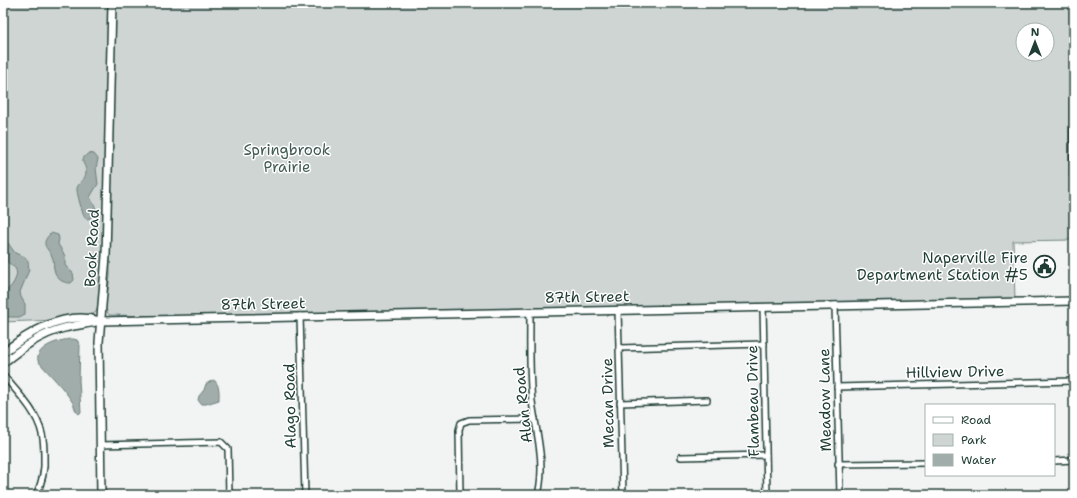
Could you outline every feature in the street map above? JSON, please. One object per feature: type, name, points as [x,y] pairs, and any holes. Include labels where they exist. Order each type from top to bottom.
[{"type":"street","name":"Book Road","points":[[101,495],[99,342],[107,243],[112,3]]},
{"type":"street","points":[[1074,86],[1074,175]]},
{"type":"street","name":"87th Street","points":[[3,363],[31,342],[48,333],[66,327],[100,321],[1074,301]]},
{"type":"street","name":"Meadow Lane","points":[[835,305],[840,495]]},
{"type":"street","name":"Flambeau Drive","points":[[763,307],[767,495]]},
{"type":"street","name":"Mecan Drive","points":[[618,310],[623,495]]},
{"type":"street","name":"Alan Road","points":[[530,312],[531,391],[541,459],[538,495]]},
{"type":"street","name":"Alago Road","points":[[300,316],[305,495]]},
{"type":"street","name":"87th Street","points":[[3,353],[23,338],[54,324],[70,319],[82,318],[90,318],[100,321]]},
{"type":"street","points":[[619,348],[764,344]]},
{"type":"street","points":[[3,374],[33,412],[42,434],[44,468],[36,495]]},
{"type":"street","name":"Hillview Drive","points":[[837,387],[1074,381]]},
{"type":"street","points":[[620,403],[706,400]]},
{"type":"street","points":[[460,495],[459,430],[461,423],[469,420],[535,419]]},
{"type":"street","points":[[100,445],[221,442],[226,445],[228,449],[229,495]]},
{"type":"street","points":[[681,457],[766,455]]},
{"type":"street","points":[[1055,461],[1074,460]]},
{"type":"street","points":[[838,464],[925,463]]},
{"type":"green space","points":[[3,3],[108,3],[102,280],[99,305],[96,312],[93,314],[57,320],[3,322]]},
{"type":"green space","name":"Springbrook Prairie","points":[[114,3],[1074,3],[1074,240],[1013,241],[1015,299],[589,310],[157,316],[109,315],[105,308],[110,277]]},
{"type":"water","points":[[89,153],[94,154],[98,159],[96,168],[98,184],[90,197],[96,212],[95,215],[87,219],[83,213],[77,188],[86,174],[83,158]]},
{"type":"water","points":[[51,233],[58,235],[58,244],[65,256],[65,265],[73,273],[74,280],[71,283],[62,281],[55,272],[53,259],[45,244],[47,237]]},
{"type":"water","points":[[3,236],[15,253],[25,257],[28,261],[29,270],[20,292],[25,304],[25,314],[22,317],[7,317],[3,314],[3,293],[13,284],[16,272],[13,266],[7,262],[3,255]]},
{"type":"water","points":[[62,340],[77,340],[80,345],[79,380],[81,412],[79,414],[65,392],[38,361],[38,356],[45,347]]},
{"type":"water","points":[[213,380],[217,383],[219,400],[201,404],[198,400],[199,396],[204,390],[206,384]]},
{"type":"place","name":"Naperville Fire Department Station #5","points":[[1044,267]]}]
